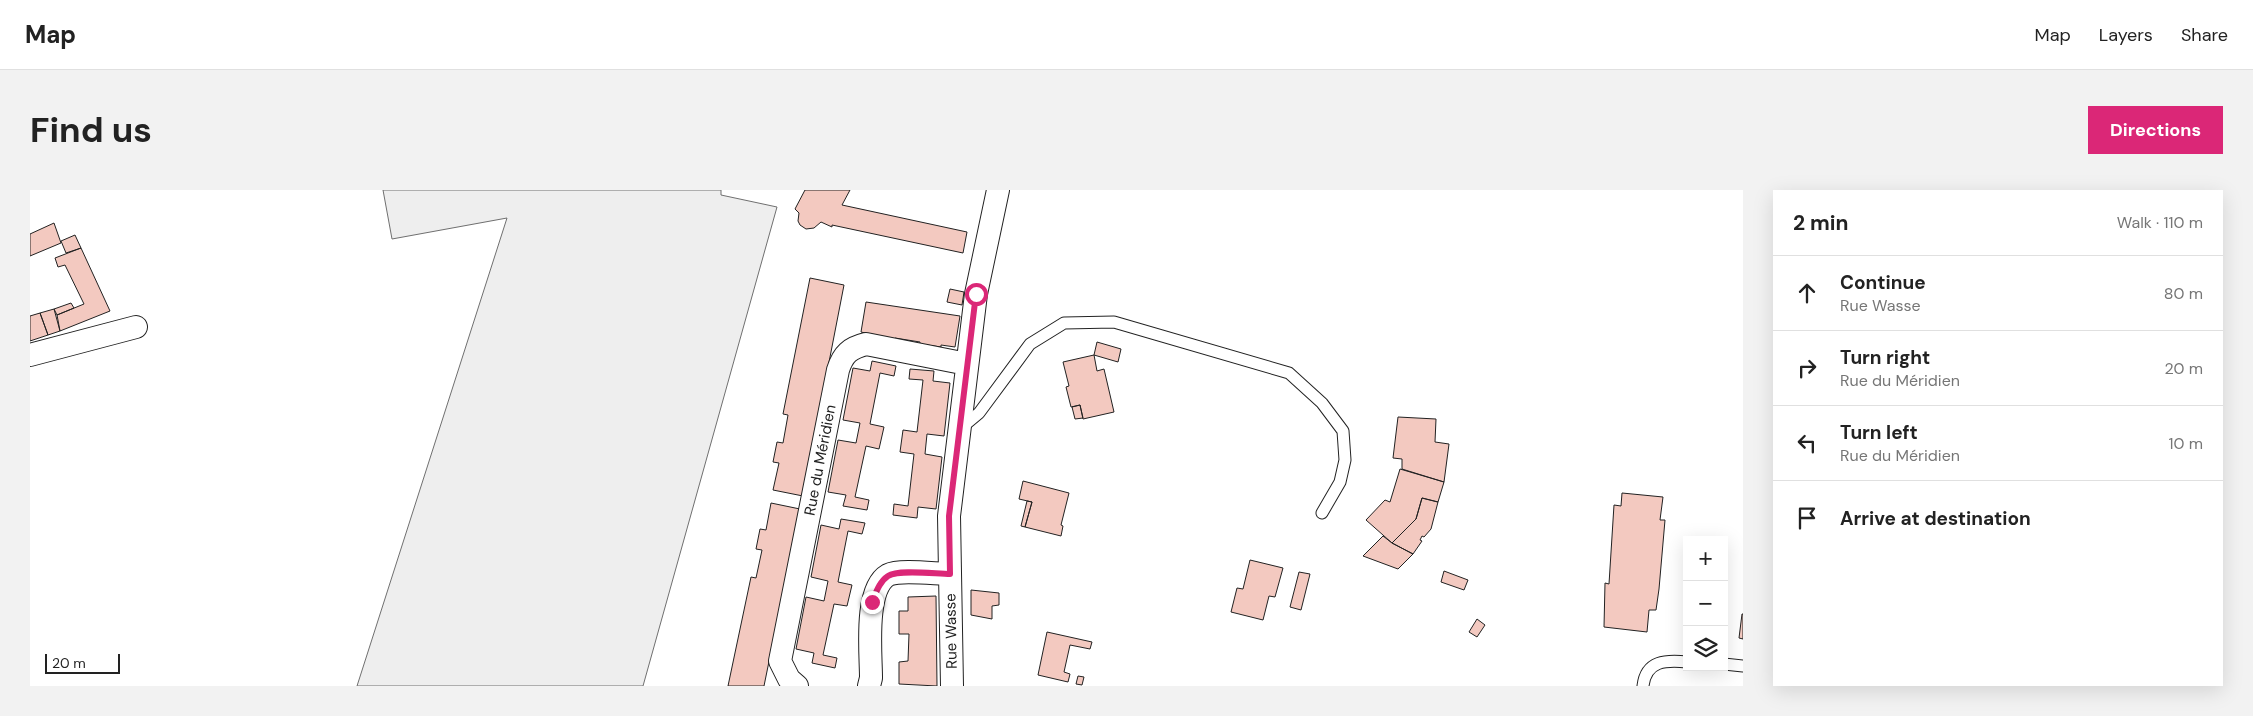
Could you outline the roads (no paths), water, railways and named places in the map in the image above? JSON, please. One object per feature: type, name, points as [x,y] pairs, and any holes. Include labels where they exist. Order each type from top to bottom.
[{"type":"street","name":"Rue Wasse","points":[[952,686],[949,516],[976,294],[998,190]]},
{"type":"street","points":[[30,355],[136,327]]},
{"type":"street","name":"Rue du Méridien","points":[[797,686],[789,679],[780,661],[838,370],[843,356],[855,347],[866,344],[967,364]]},
{"type":"street","points":[[868,686],[871,678],[872,602],[878,586],[889,575],[904,573],[950,574]]},
{"type":"lane","points":[[960,429],[979,413],[1030,344],[1064,323],[1114,322],[1289,373],[1309,391],[1322,403],[1343,431],[1345,460],[1340,482],[1322,513]]},
{"type":"lane","points":[[1643,686],[1644,677],[1653,666],[1667,660],[1683,662]]},
{"type":"lane","points":[[1728,664],[1743,666]]}]
